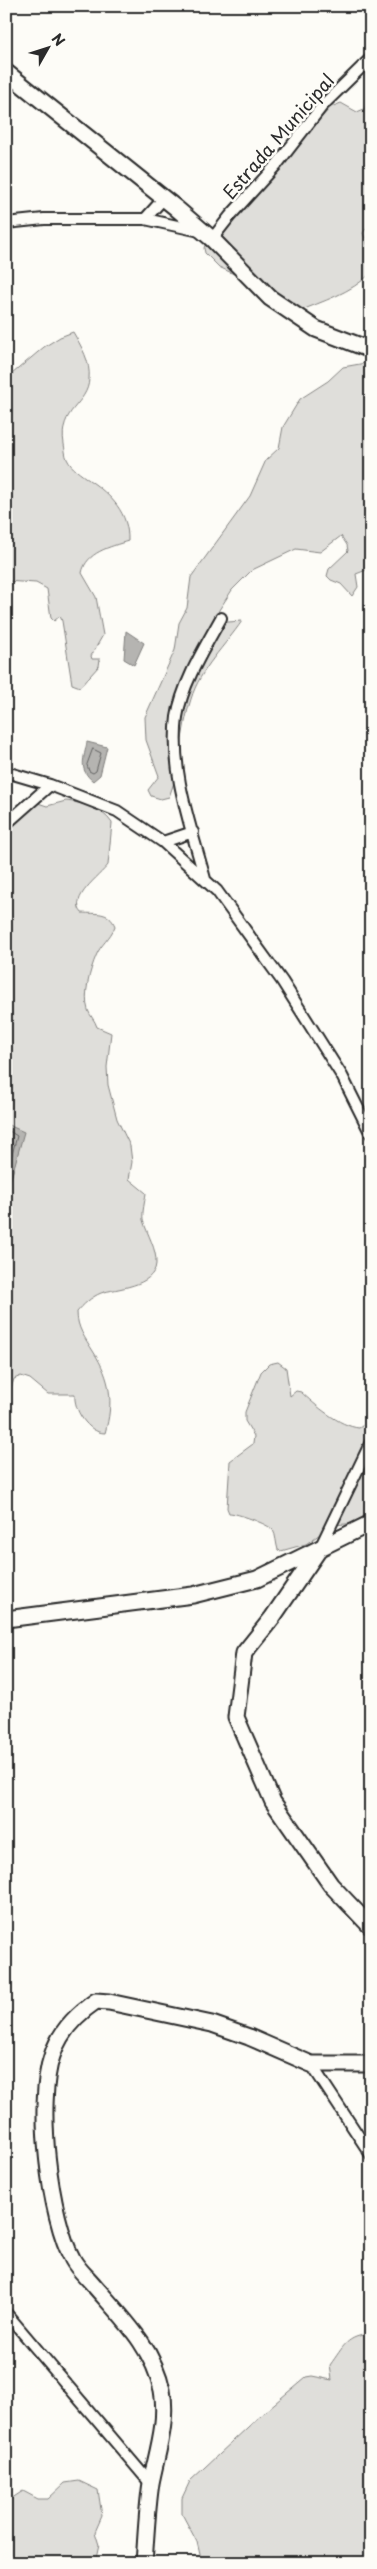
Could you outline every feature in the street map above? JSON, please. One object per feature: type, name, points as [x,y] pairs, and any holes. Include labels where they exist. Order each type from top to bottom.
[{"type":"street","name":"Estrada Municipal","points":[[208,236],[230,216],[278,163],[323,105],[371,58]]},
{"type":"street","points":[[6,72],[164,198],[208,236],[270,298],[316,329],[371,350]]},
{"type":"street","points":[[145,219],[164,198]]},
{"type":"street","points":[[6,223],[44,219],[145,219],[208,236]]},
{"type":"street","points":[[205,880],[176,765],[177,715],[191,674],[221,618]]},
{"type":"street","points":[[6,772],[50,785],[117,811],[164,842],[217,891],[282,981],[342,1076],[371,1134]]},
{"type":"street","points":[[6,824],[50,785]]},
{"type":"street","points":[[164,842],[193,832]]},
{"type":"street","points":[[371,1442],[318,1551],[272,1618],[244,1653],[236,1717],[273,1802],[331,1885],[371,1927]]},
{"type":"street","points":[[6,1619],[193,1595],[257,1579],[318,1551],[371,1523]]},
{"type":"street","points":[[144,2563],[151,2484],[164,2415],[161,2389],[150,2355],[136,2334],[73,2261],[60,2227],[50,2182],[46,2121],[47,2081],[52,2055],[69,2024],[96,2001],[109,2002],[212,2024],[249,2037],[311,2064],[371,2064]]},
{"type":"street","points":[[311,2064],[371,2155]]},
{"type":"street","points":[[6,2313],[151,2484]]},
{"type":"shaded area","points":[[371,96],[371,221],[363,233],[371,255],[371,273],[346,291],[297,312],[249,281],[219,267],[205,253],[204,248],[207,240],[248,189],[278,164],[331,107],[341,103],[357,112],[364,109]]},
{"type":"shaded area","points":[[73,332],[87,360],[89,379],[84,395],[65,423],[63,432],[66,456],[74,468],[105,492],[117,506],[122,513],[128,531],[128,541],[100,551],[88,560],[84,566],[82,573],[96,597],[103,635],[91,656],[92,659],[100,659],[99,666],[80,687],[72,684],[62,621],[60,616],[54,621],[51,618],[47,589],[36,583],[6,581],[6,379],[44,347],[60,337]]},
{"type":"shaded area","points":[[371,362],[371,555],[369,558],[371,564],[369,569],[356,574],[358,587],[352,596],[341,584],[327,576],[329,569],[348,551],[347,545],[341,536],[320,552],[296,549],[252,570],[232,590],[219,610],[215,623],[242,621],[207,668],[195,688],[187,711],[176,773],[169,797],[161,799],[151,796],[148,790],[159,776],[146,740],[145,717],[175,650],[179,623],[187,608],[191,577],[250,496],[266,460],[279,448],[283,427],[300,399],[328,381],[343,367]]},
{"type":"shaded area","points":[[66,801],[92,807],[112,823],[108,865],[87,887],[79,901],[82,913],[106,916],[115,926],[98,952],[90,975],[86,997],[89,1012],[97,1027],[111,1033],[107,1067],[108,1085],[117,1119],[130,1146],[132,1162],[129,1179],[146,1193],[143,1220],[156,1258],[154,1272],[149,1278],[133,1285],[101,1293],[88,1301],[77,1312],[80,1328],[99,1361],[107,1381],[110,1401],[105,1433],[93,1429],[83,1419],[76,1406],[75,1394],[48,1394],[30,1379],[21,1376],[14,1379],[6,1403],[6,1196],[23,1133],[6,1124],[6,830],[38,803],[47,806]]},
{"type":"shaded area","points":[[278,1362],[286,1368],[290,1396],[296,1391],[301,1392],[320,1409],[343,1423],[359,1428],[365,1424],[371,1436],[371,1522],[333,1525],[306,1544],[281,1551],[278,1550],[273,1530],[252,1519],[229,1513],[227,1508],[230,1461],[253,1444],[254,1436],[245,1421],[245,1412],[261,1372],[269,1364]]},
{"type":"shaded area","points":[[371,2334],[371,2563],[202,2563],[197,2542],[182,2514],[182,2498],[190,2481],[262,2414],[306,2377],[312,2376],[332,2380],[330,2365],[346,2343],[356,2337]]},
{"type":"shaded area","points":[[79,2481],[98,2490],[102,2516],[95,2532],[99,2545],[95,2563],[6,2563],[6,2502],[23,2491],[38,2499],[48,2499],[65,2483]]},
{"type":"water","points":[[126,631],[144,643],[134,665],[124,659]]},
{"type":"water","points":[[87,742],[107,747],[100,775],[93,781],[85,772],[83,763]]},
{"type":"water","points":[[6,1124],[24,1132],[6,1196]]}]
